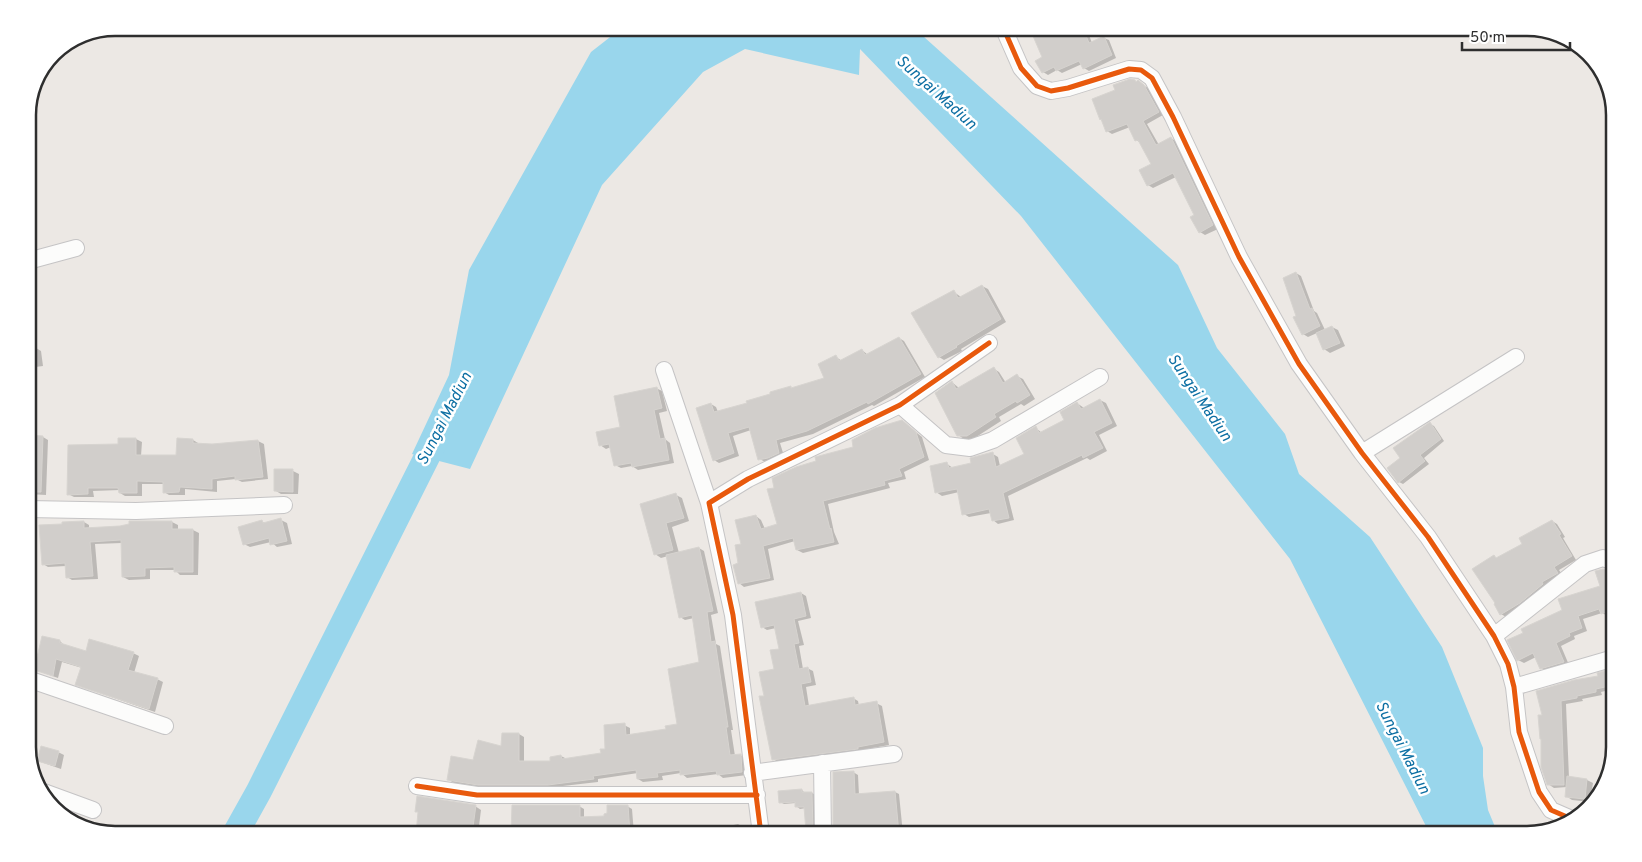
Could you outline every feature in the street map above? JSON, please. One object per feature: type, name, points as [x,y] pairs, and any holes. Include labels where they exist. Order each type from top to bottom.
[{"type":"street","points":[[1007,36],[1021,68],[1037,86],[1051,91],[1068,88],[1130,69],[1141,70],[1152,78],[1173,117],[1240,257],[1299,364],[1362,453],[1428,537],[1494,636],[1508,664],[1514,687],[1519,732],[1539,792],[1551,810],[1565,816]]},
{"type":"street","points":[[36,259],[76,248]]},
{"type":"street","points":[[709,503],[748,479],[900,405],[989,342]]},
{"type":"street","points":[[1362,453],[1516,357]]},
{"type":"street","points":[[664,370],[709,503],[733,615],[760,826]]},
{"type":"street","points":[[900,405],[946,446],[970,448],[993,440],[1100,377]]},
{"type":"street","points":[[36,509],[136,511],[284,505]]},
{"type":"street","points":[[1494,636],[1586,564],[1603,558],[1606,559]]},
{"type":"street","points":[[1514,687],[1606,660]]},
{"type":"street","points":[[36,682],[165,726]]},
{"type":"street","points":[[752,773],[894,754]]},
{"type":"street","points":[[822,763],[823,826]]},
{"type":"street","points":[[417,786],[477,795],[757,796]]},
{"type":"street","points":[[53,796],[92,810]]},
{"type":"water","points":[[611,36],[923,36],[1178,265],[1217,348],[1285,434],[1299,474],[1370,537],[1442,647],[1483,748],[1483,776],[1488,810],[1495,826],[1426,826],[1290,559],[1021,216],[860,49],[859,75],[745,49],[703,72],[602,185],[470,469],[412,454],[449,375],[469,270],[591,52]]},
{"type":"building","points":[[1033,36],[1086,36],[1089,43],[1104,36],[1112,55],[1083,69],[1079,61],[1056,71],[1054,67],[1042,73],[1035,61],[1042,57]]},
{"type":"building","points":[[1130,79],[1136,82],[1138,80],[1144,85],[1159,112],[1143,121],[1156,145],[1171,137],[1213,225],[1199,233],[1190,217],[1194,215],[1173,173],[1147,186],[1139,170],[1151,164],[1138,140],[1135,141],[1127,124],[1106,132],[1100,120],[1092,99],[1115,90],[1113,85]]},
{"type":"building","points":[[1296,272],[1310,309],[1312,308],[1320,326],[1302,335],[1293,317],[1296,316],[1283,278]]},
{"type":"building","points":[[982,285],[1001,319],[938,358],[911,313],[954,290],[958,298]]},
{"type":"building","points":[[1332,326],[1340,343],[1323,350],[1316,333]]},
{"type":"building","points":[[899,337],[921,374],[868,404],[867,402],[807,431],[776,440],[779,453],[768,458],[758,460],[749,427],[728,433],[734,453],[713,461],[696,408],[711,403],[714,412],[747,403],[746,401],[770,394],[770,392],[824,378],[818,364],[836,355],[839,361],[862,349],[865,355]]},
{"type":"building","points":[[994,367],[1003,383],[1017,374],[1030,395],[994,414],[996,417],[967,436],[957,436],[935,393],[952,381],[956,389]]},
{"type":"building","points":[[657,387],[662,408],[654,410],[660,439],[665,438],[669,460],[632,467],[631,463],[614,466],[609,444],[599,446],[596,432],[620,427],[614,396]]},
{"type":"building","points":[[1100,399],[1112,423],[1094,432],[1103,448],[1083,458],[1082,455],[1003,493],[1009,518],[992,521],[989,509],[962,515],[957,489],[935,493],[930,466],[947,462],[949,468],[971,463],[970,458],[993,452],[996,467],[1024,454],[1016,438],[1036,426],[1039,433],[1064,420],[1060,412],[1077,402],[1081,409]]},
{"type":"building","points":[[902,420],[916,432],[924,457],[899,469],[902,476],[884,481],[885,485],[823,501],[834,542],[796,550],[793,538],[763,546],[770,578],[738,584],[733,565],[738,563],[735,545],[741,544],[735,520],[756,515],[761,529],[777,524],[767,489],[774,488],[772,478],[796,467],[816,461],[815,457],[853,447],[852,440],[875,428]]},
{"type":"building","points":[[1430,422],[1441,439],[1420,455],[1425,461],[1398,483],[1387,468],[1400,458],[1393,448]]},
{"type":"building","points":[[36,436],[43,436],[41,492],[36,492]]},
{"type":"building","points":[[118,438],[136,438],[136,455],[176,455],[177,438],[193,439],[193,443],[212,444],[258,440],[263,477],[235,480],[235,476],[212,479],[212,489],[180,487],[179,492],[163,493],[163,482],[137,481],[137,493],[119,493],[118,488],[88,488],[88,494],[67,495],[68,445],[118,444]]},
{"type":"building","points":[[274,469],[293,469],[293,492],[274,491]]},
{"type":"building","points":[[676,493],[684,518],[666,523],[673,550],[654,555],[640,504]]},
{"type":"building","points":[[281,518],[287,541],[270,545],[269,538],[243,545],[238,527],[262,520],[263,523]]},
{"type":"building","points":[[1552,520],[1572,556],[1554,567],[1558,573],[1542,582],[1543,584],[1520,603],[1500,615],[1495,603],[1472,569],[1494,555],[1496,558],[1522,544],[1519,538]]},
{"type":"building","points":[[84,521],[84,528],[120,526],[129,524],[129,521],[172,521],[172,529],[193,529],[193,572],[174,572],[174,567],[145,568],[145,576],[122,577],[121,540],[90,542],[93,576],[66,578],[65,563],[42,565],[39,525]]},
{"type":"building","points":[[699,547],[713,611],[707,612],[711,642],[715,641],[728,727],[726,727],[730,755],[741,754],[742,772],[717,775],[716,771],[680,775],[680,770],[657,773],[658,777],[637,779],[636,770],[593,776],[594,779],[548,785],[478,785],[447,780],[451,756],[473,760],[478,740],[501,746],[502,733],[519,733],[519,761],[550,761],[550,757],[561,755],[562,759],[601,753],[600,749],[605,749],[604,725],[625,723],[626,735],[666,729],[665,726],[677,724],[668,669],[699,662],[692,615],[679,618],[666,555]]},
{"type":"building","points":[[1606,570],[1606,612],[1601,614],[1599,609],[1578,616],[1582,628],[1569,633],[1570,636],[1556,643],[1564,662],[1540,669],[1533,653],[1517,661],[1507,640],[1523,633],[1521,629],[1562,610],[1558,599],[1600,586],[1595,571]]},
{"type":"building","points":[[801,592],[806,616],[794,619],[799,643],[794,644],[799,669],[808,667],[811,682],[801,684],[805,706],[854,697],[855,705],[877,701],[884,742],[858,747],[858,749],[772,760],[759,696],[764,696],[759,672],[774,669],[770,650],[779,649],[774,625],[761,628],[755,602]]},
{"type":"building","points":[[42,636],[60,640],[60,643],[86,651],[89,639],[134,652],[128,670],[158,678],[149,709],[75,685],[81,667],[56,659],[53,676],[36,671],[36,662]]},
{"type":"building","points":[[1606,670],[1606,687],[1596,689],[1596,692],[1561,701],[1564,785],[1547,785],[1541,767],[1541,739],[1538,715],[1542,715],[1536,691],[1574,680],[1598,676],[1597,673]]},
{"type":"building","points":[[41,746],[59,751],[55,766],[38,761]]},
{"type":"building","points":[[854,771],[855,794],[895,791],[898,826],[833,826],[833,772]]},
{"type":"building","points":[[1567,776],[1587,779],[1585,799],[1565,797]]},
{"type":"building","points":[[802,789],[802,792],[812,792],[813,826],[806,826],[804,807],[795,807],[795,802],[779,803],[778,791]]},
{"type":"building","points":[[417,796],[476,805],[473,826],[417,826],[418,812],[415,812]]},
{"type":"building","points":[[512,805],[580,805],[580,817],[604,816],[607,813],[607,805],[628,805],[629,826],[511,826]]},
{"type":"waterway","name":"Sungai Madiun","points":[[239,826],[259,791],[443,425]]},
{"type":"cycle path","points":[[1007,36],[1021,68],[1037,86],[1051,91],[1068,88],[1129,69],[1141,70],[1152,78],[1173,117],[1239,257],[1299,364],[1362,453],[1428,537],[1494,636],[1508,664],[1514,687],[1519,732],[1539,792],[1551,810],[1565,816]]},
{"type":"cycle path","points":[[760,826],[733,615],[709,503],[748,479],[900,405],[989,343]]},
{"type":"cycle path","points":[[417,786],[477,795],[757,795]]}]
